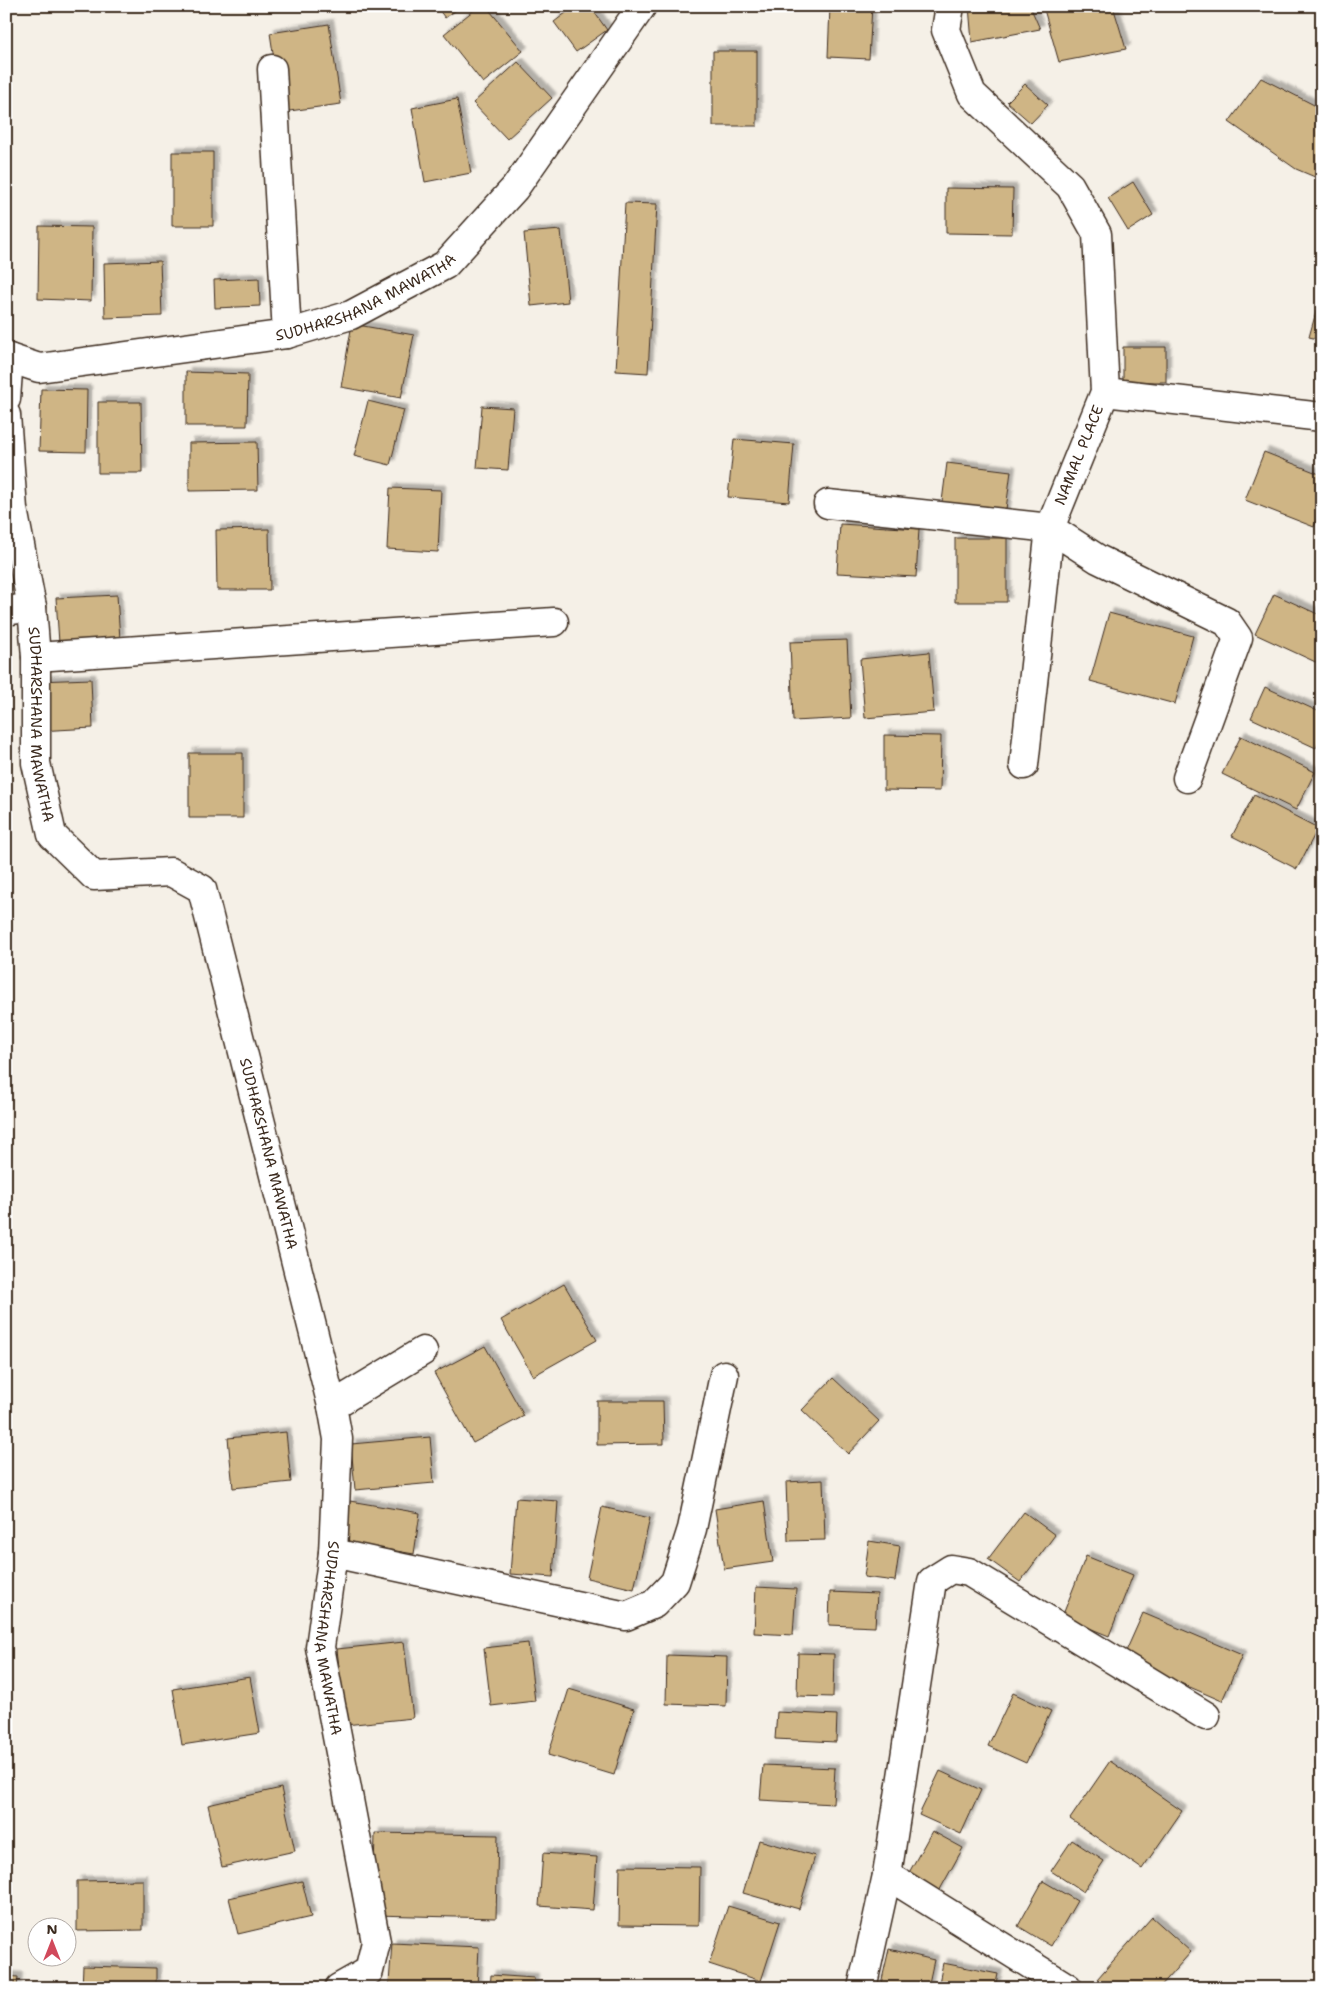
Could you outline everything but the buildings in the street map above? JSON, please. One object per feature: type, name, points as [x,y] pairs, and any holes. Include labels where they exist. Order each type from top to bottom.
[{"type":"street","name":"SUDHARSHANA MAWATHA","points":[[6,399],[7,357],[39,368],[287,334],[351,315],[445,265],[515,188],[642,6]]},
{"type":"street","name":"NAMAL PLACE","points":[[950,6],[946,30],[972,94],[1070,186],[1097,234],[1105,392],[1050,528],[1024,766]]},
{"type":"street","points":[[272,69],[287,334]]},
{"type":"street","points":[[1105,392],[1322,417]]},
{"type":"street","name":"SUDHARSHANA MAWATHA","points":[[6,415],[9,510],[19,609],[36,657],[36,763],[52,835],[94,876],[171,872],[202,889],[332,1406],[338,1439],[333,1552],[320,1647],[376,1942],[373,1979],[340,1988]]},
{"type":"street","points":[[828,504],[1050,528],[1098,559],[1227,622],[1238,638],[1187,778]]},
{"type":"street","points":[[36,657],[554,622]]},
{"type":"street","points":[[332,1406],[423,1351]]},
{"type":"street","points":[[333,1552],[626,1616],[654,1604],[676,1582],[692,1529],[724,1375]]},
{"type":"street","points":[[862,1988],[887,1875],[932,1581],[951,1569],[969,1572],[1206,1716]]},
{"type":"street","points":[[887,1875],[1068,1988]]}]
